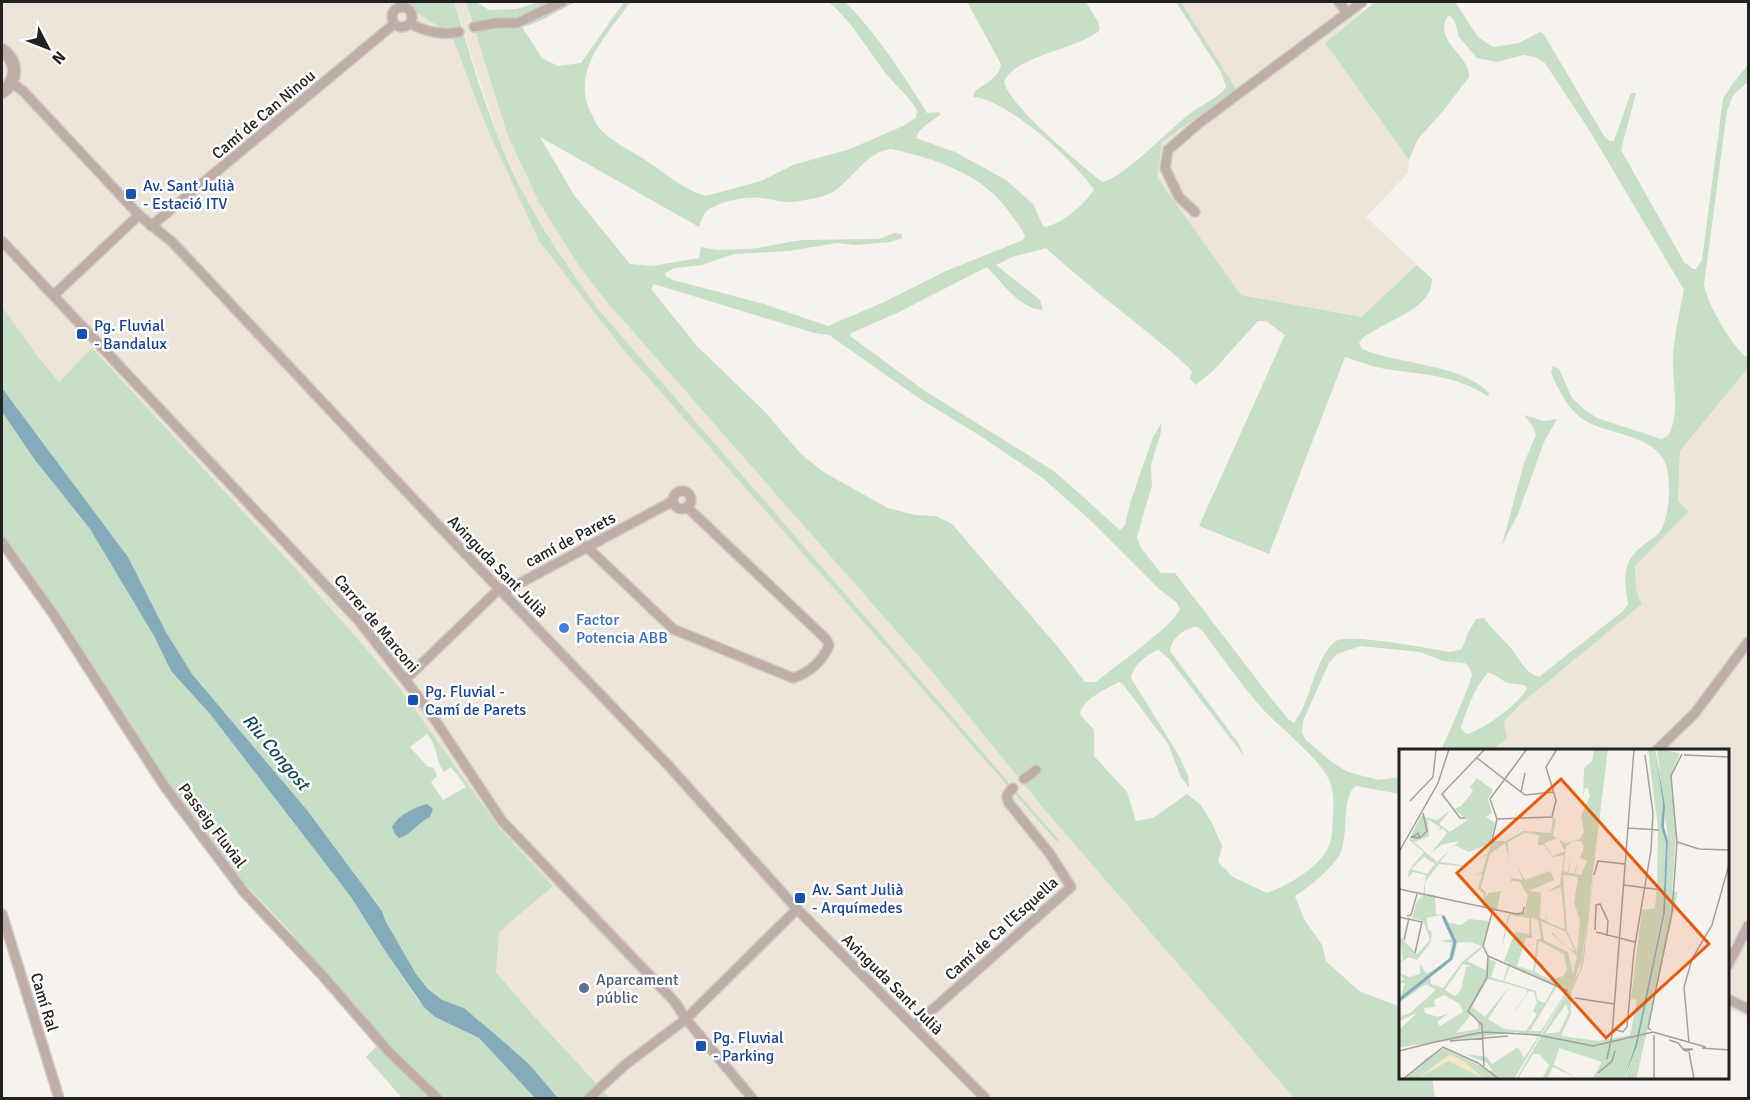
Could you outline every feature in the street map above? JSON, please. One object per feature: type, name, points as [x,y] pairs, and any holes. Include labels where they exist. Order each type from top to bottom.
[{"type":"street","points":[[474,27],[496,22],[518,23],[562,2]]},
{"type":"street","points":[[1339,2],[1347,13]]},
{"type":"street","points":[[1195,212],[1179,197],[1165,168],[1168,150],[1198,124],[1362,2]]},
{"type":"street","points":[[401,6],[408,8],[412,13],[410,23],[403,27],[394,24],[393,12],[401,6]]},
{"type":"street","points":[[410,23],[444,34],[459,32]]},
{"type":"street","name":"Camí de Can Ninou","points":[[151,226],[394,24]]},
{"type":"street","points":[[2,50],[13,62],[14,69],[11,82],[2,92]]},
{"type":"street","name":"Avinguda Sant Julià","points":[[11,82],[151,226],[172,242],[668,765],[797,909],[985,1098]]},
{"type":"street","points":[[54,295],[140,215]]},
{"type":"street","name":"Carrer de Marconi","points":[[2,241],[359,621],[428,708],[502,820],[675,1002],[752,1098]]},
{"type":"street","points":[[685,491],[691,499],[687,507],[680,508],[673,501],[676,493],[685,491]]},
{"type":"street","name":"camí de Parets","points":[[406,679],[499,589],[509,589],[673,501]]},
{"type":"street","points":[[586,546],[673,628],[793,678],[809,670],[826,653],[829,645],[826,639],[687,507]]},
{"type":"street","name":"Passeig Fluvial","points":[[2,542],[54,615],[165,787],[244,892],[323,976],[389,1052],[436,1098]]},
{"type":"street","points":[[1659,749],[1695,713],[1749,642]]},
{"type":"street","points":[[1024,779],[1036,770]]},
{"type":"street","name":"Camí de Ca l'Esquella","points":[[914,1026],[1071,887],[1050,854],[1006,798],[1013,788]]},
{"type":"street","points":[[589,1098],[626,1065],[686,1018],[797,909]]},
{"type":"street","name":"Camí Ral","points":[[2,914],[59,1098]]},
{"type":"street","points":[[1729,963],[1749,926]]},
{"type":"street","points":[[1729,999],[1749,1009]]},
{"type":"shaded area","points":[[2,2],[399,2],[451,34],[487,128],[539,241],[622,348],[1057,842],[1059,840],[599,310],[574,276],[530,206],[499,140],[454,2],[466,2],[474,31],[581,269],[607,302],[935,675],[1044,809],[1294,1098],[610,1098],[533,1015],[447,914],[444,805],[471,788],[454,764],[92,349],[60,383],[2,306]]},
{"type":"shaded area","points":[[1181,2],[1347,2],[1364,11],[1325,43],[1409,160],[1408,173],[1366,217],[1417,265],[1361,317],[1241,295],[1156,177],[1162,142],[1235,89]]},
{"type":"shaded area","points":[[1748,368],[1748,1018],[1729,1009],[1729,749],[1492,749],[1506,739],[1504,723],[1522,703],[1642,604],[1636,590],[1635,566],[1689,511],[1678,501],[1680,451]]},
{"type":"green space","points":[[399,2],[454,2],[496,133],[518,183],[564,260],[590,298],[1059,840],[1057,842],[622,348],[539,241],[487,128],[451,34]]},
{"type":"green space","points":[[466,2],[476,2],[489,10],[516,9],[539,2],[576,2],[522,27],[542,58],[558,66],[581,63],[624,2],[630,2],[594,53],[588,67],[585,97],[591,113],[599,127],[620,145],[681,185],[706,196],[761,181],[793,165],[850,149],[916,118],[917,110],[913,104],[885,73],[851,25],[829,2],[845,2],[879,41],[927,113],[941,114],[923,127],[916,138],[955,152],[1006,180],[1033,204],[1043,226],[1046,227],[1073,212],[1094,190],[1073,164],[1040,134],[1003,108],[987,100],[973,97],[975,91],[995,77],[1001,64],[967,2],[1086,2],[1100,30],[1077,43],[1020,65],[1004,82],[1009,93],[1032,120],[1102,182],[1122,172],[1183,119],[1215,98],[1226,87],[1221,72],[1176,2],[1181,2],[1236,89],[1162,142],[1157,177],[1241,295],[1361,317],[1417,265],[1432,279],[1425,298],[1406,313],[1364,337],[1359,343],[1362,349],[1447,370],[1478,384],[1490,394],[1487,396],[1476,389],[1451,380],[1385,369],[1345,357],[1269,554],[1199,526],[1285,335],[1266,321],[1258,321],[1213,371],[1196,385],[1190,379],[1192,371],[1187,366],[1046,248],[1012,257],[996,265],[1040,300],[1043,310],[1026,305],[1019,300],[987,267],[897,313],[851,333],[850,336],[925,391],[1054,471],[1120,530],[1125,525],[1130,503],[1153,437],[1162,422],[1151,465],[1152,485],[1137,537],[1141,548],[1161,573],[1175,573],[1271,698],[1294,723],[1303,708],[1322,659],[1336,641],[1373,640],[1450,652],[1462,649],[1476,619],[1484,618],[1525,668],[1539,677],[1623,611],[1628,605],[1625,578],[1628,564],[1637,550],[1662,528],[1666,516],[1668,474],[1664,461],[1657,451],[1646,443],[1592,424],[1576,414],[1567,403],[1551,373],[1553,366],[1559,369],[1572,398],[1597,418],[1661,439],[1668,436],[1675,406],[1673,354],[1684,290],[1591,133],[1545,63],[1535,57],[1523,55],[1497,62],[1477,58],[1459,37],[1455,22],[1450,16],[1447,17],[1444,26],[1445,34],[1468,69],[1469,77],[1418,139],[1409,160],[1325,43],[1375,2],[1455,2],[1478,37],[1493,47],[1519,43],[1540,32],[1543,33],[1604,136],[1610,141],[1614,141],[1630,95],[1636,93],[1621,150],[1684,262],[1693,269],[1696,269],[1702,260],[1723,99],[1748,65],[1748,82],[1733,95],[1727,111],[1704,285],[1710,303],[1726,333],[1745,356],[1748,355],[1748,368],[1680,451],[1678,501],[1689,511],[1635,566],[1636,590],[1642,604],[1522,703],[1504,722],[1507,739],[1492,749],[1441,749],[1472,675],[1465,663],[1443,661],[1420,652],[1361,646],[1337,654],[1329,663],[1303,721],[1302,733],[1306,740],[1333,763],[1348,772],[1378,780],[1399,777],[1399,794],[1356,786],[1351,791],[1340,854],[1326,872],[1295,896],[1304,919],[1322,945],[1326,961],[1359,991],[1399,1007],[1399,1079],[1432,1079],[1435,1098],[1294,1098],[1044,809],[935,675],[607,302],[581,269],[539,202],[508,136]],"holes":[[[540,137],[699,227],[703,216],[709,209],[729,201],[742,198],[765,198],[793,202],[829,194],[840,187],[867,160],[882,151],[891,149],[943,164],[974,179],[1001,202],[1025,236],[1023,240],[946,271],[884,302],[828,326],[764,304],[673,280],[665,273],[675,268],[702,265],[734,254],[789,251],[837,243],[855,245],[891,242],[902,238],[902,234],[894,233],[879,239],[801,240],[751,249],[716,250],[701,247],[699,258],[652,266],[630,264],[574,195]],[[654,284],[814,333],[829,335],[920,399],[1044,479],[1091,521],[1159,589],[1176,602],[1180,609],[1175,617],[1096,682],[1085,682],[952,524],[936,516],[915,515],[888,508],[825,473],[801,454],[766,413],[697,346],[651,289]],[[1198,627],[1204,633],[1260,706],[1321,767],[1331,785],[1332,833],[1326,851],[1320,860],[1303,874],[1267,893],[1233,877],[1218,862],[1222,846],[1212,823],[1200,804],[1187,794],[1153,818],[1136,821],[1127,792],[1094,756],[1094,730],[1080,714],[1086,704],[1096,695],[1119,682],[1122,683],[1168,744],[1181,777],[1189,788],[1188,775],[1178,754],[1131,678],[1134,669],[1141,661],[1149,654],[1159,650],[1170,660],[1244,756],[1239,744],[1170,651],[1175,639],[1181,633]],[[1488,673],[1508,683],[1526,686],[1527,689],[1500,716],[1466,734],[1461,728],[1463,722],[1472,699]]]},
{"type":"green space","points":[[2,306],[59,382],[92,348],[295,568],[396,683],[500,829],[553,886],[499,932],[496,972],[610,1098],[558,1098],[529,1064],[464,1008],[441,1000],[428,989],[416,974],[382,911],[307,810],[192,674],[166,632],[128,557],[2,388]],"holes":[[[427,734],[444,772],[451,767],[466,787],[443,800],[431,782],[437,776],[434,768],[427,766],[410,747]]]},
{"type":"green space","points":[[2,412],[35,460],[90,529],[154,636],[171,671],[210,714],[351,897],[418,1000],[435,1017],[479,1038],[535,1098],[402,1098],[366,1057],[383,1040],[288,929],[236,874],[177,796],[73,638],[2,536]]},
{"type":"green space","points":[[1524,415],[1544,421],[1557,419],[1544,442],[1518,514],[1502,545],[1524,463],[1536,435]]},
{"type":"water","points":[[2,388],[128,557],[166,632],[192,674],[307,810],[382,911],[416,974],[428,989],[442,1000],[464,1008],[503,1041],[529,1064],[558,1098],[535,1098],[479,1038],[435,1017],[424,1007],[351,897],[210,714],[171,671],[154,636],[90,529],[35,460],[2,412]]},
{"type":"water","points":[[427,804],[433,809],[430,817],[407,835],[399,838],[392,827],[398,819],[407,812]]},
{"type":"place","name":"Av. Sant Julià - Estació ITV","points":[[131,194]]},
{"type":"place","name":"Pg. Fluvial - Bandalux","points":[[82,334]]},
{"type":"place","name":"Factor Potencia ABB","points":[[564,628]]},
{"type":"place","name":"Pg. Fluvial - Camí de Parets","points":[[413,700]]},
{"type":"place","name":"Av. Sant Julià - Arquímedes","points":[[800,898]]},
{"type":"place","name":"Aparcament públic","points":[[584,988]]},
{"type":"place","name":"Pg. Fluvial - Parking","points":[[701,1046]]},
{"type":"water label","name":"Riu Congost","points":[[276,752]]}]
